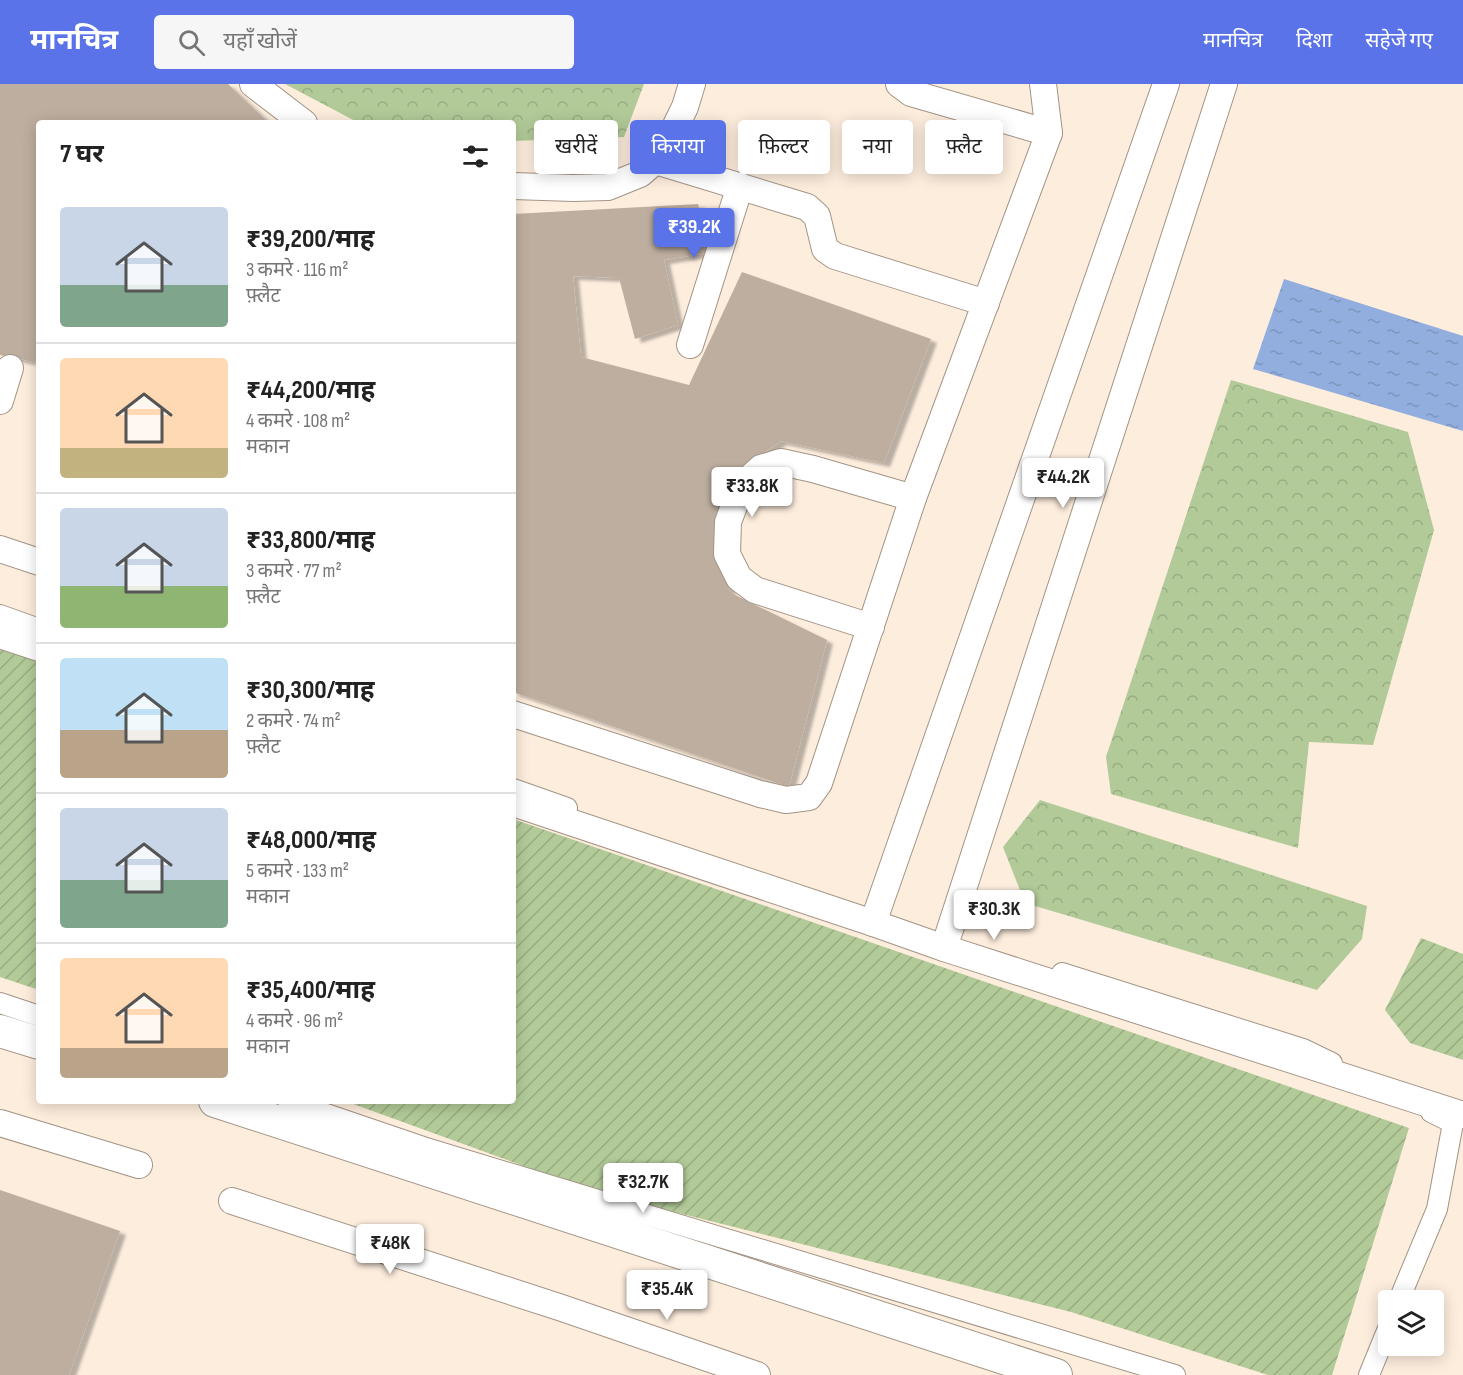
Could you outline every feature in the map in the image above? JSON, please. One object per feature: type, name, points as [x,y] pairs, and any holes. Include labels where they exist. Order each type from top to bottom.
[{"type":"street","points":[[253,84],[300,120]]},
{"type":"street","points":[[679,120],[693,84]]},
{"type":"street","points":[[899,84],[911,93],[1048,133]]},
{"type":"street","points":[[516,715],[760,794],[786,801],[809,797],[819,783],[913,498],[1048,133],[1043,84]]},
{"type":"street","points":[[873,923],[1166,84]]},
{"type":"street","points":[[944,948],[1224,84]]},
{"type":"street","points":[[516,186],[608,187],[640,174]]},
{"type":"street","points":[[700,174],[807,207],[817,216],[825,249],[835,256],[986,303]]},
{"type":"street","points":[[690,345],[740,186]]},
{"type":"street","points":[[0,401],[10,368]]},
{"type":"street","points":[[871,627],[755,590],[739,578],[727,554],[728,522],[742,485],[760,468],[781,462],[913,498]]},
{"type":"street","points":[[0,549],[36,561]]},
{"type":"street","points":[[0,615],[36,628]]},
{"type":"street","points":[[0,636],[36,647]]},
{"type":"street","points":[[516,790],[863,909],[1303,1049],[1453,1123],[1437,1209],[1404,1290]]},
{"type":"street","points":[[516,804],[944,948],[1463,1114]]},
{"type":"street","points":[[0,1003],[36,1015]]},
{"type":"street","points":[[0,1031],[36,1043]]},
{"type":"street","points":[[224,1104],[1056,1375]]},
{"type":"street","points":[[297,1104],[434,1150],[1174,1375]]},
{"type":"street","points":[[0,1123],[139,1165]]},
{"type":"street","points":[[232,1201],[562,1308],[757,1375]]},
{"type":"street","points":[[1369,1375],[1378,1353]]},
{"type":"green space","points":[[285,84],[644,84],[624,137],[618,137],[618,120],[534,120],[534,140],[516,141],[516,120],[353,120]]},
{"type":"green space","points":[[1231,380],[1408,432],[1434,530],[1373,745],[1309,742],[1298,848],[1111,794],[1106,757]]},
{"type":"green space","points":[[0,634],[36,648],[36,989],[0,977]]},
{"type":"green space","points":[[1040,800],[1367,906],[1362,939],[1317,990],[1025,903],[1003,847]]},
{"type":"green space","points":[[516,820],[1409,1128],[1332,1375],[1268,1375],[1071,1312],[595,1192],[353,1104],[516,1104]]},
{"type":"green space","points":[[1421,938],[1463,954],[1463,1060],[1410,1043],[1385,1010]]},
{"type":"water","points":[[1284,279],[1463,336],[1463,431],[1253,369]]},
{"type":"building","points":[[0,84],[228,84],[266,120],[36,120],[36,362],[0,355]]},
{"type":"building","points":[[698,204],[713,252],[664,260],[678,325],[635,339],[619,278],[573,276],[581,357],[689,385],[742,272],[931,339],[884,463],[781,441],[729,477],[714,557],[731,593],[827,640],[789,787],[516,693],[516,214]]},
{"type":"building","points":[[0,1190],[120,1231],[69,1375],[0,1375]]}]
